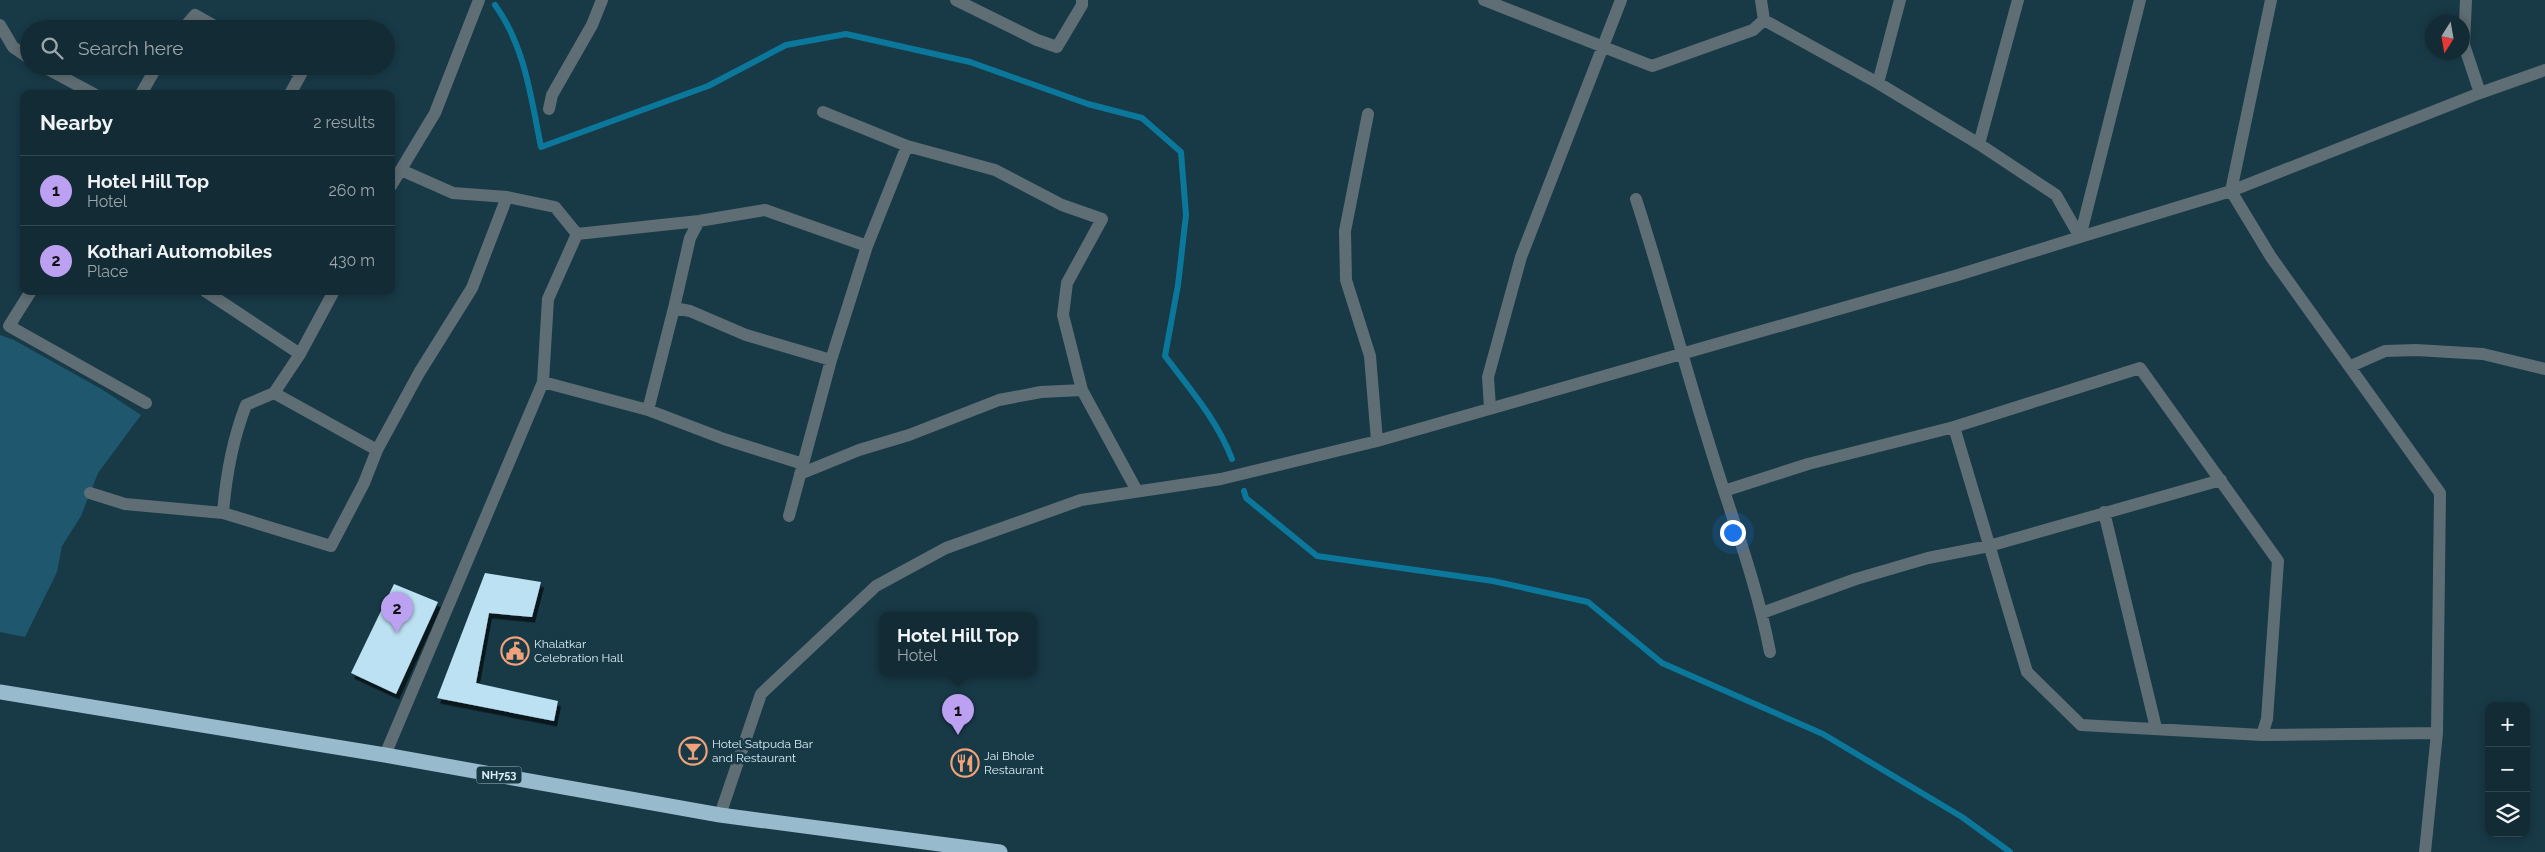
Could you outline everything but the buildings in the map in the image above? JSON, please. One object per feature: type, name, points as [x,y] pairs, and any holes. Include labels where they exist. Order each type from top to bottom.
[{"type":"highway","name":"NH753","points":[[0,692],[385,755],[720,815],[1000,852]]},
{"type":"street","points":[[395,180],[435,113],[479,0]]},
{"type":"street","points":[[549,110],[552,95],[592,26],[602,0]]},
{"type":"street","points":[[956,0],[1037,40],[1057,47],[1082,5],[1082,0]]},
{"type":"street","points":[[1484,0],[1652,66],[1753,30],[1764,20]]},
{"type":"street","points":[[1490,408],[1488,377],[1521,258],[1583,101],[1601,46],[1620,0]]},
{"type":"street","points":[[1761,0],[1764,20]]},
{"type":"street","points":[[1878,83],[1900,0]]},
{"type":"street","points":[[1979,144],[2018,0]]},
{"type":"street","points":[[2080,237],[2140,0]]},
{"type":"street","points":[[2271,0],[2231,191],[2271,257],[2351,366],[2440,493],[2437,733],[2425,852]]},
{"type":"street","points":[[2466,0],[2464,45],[2480,93]]},
{"type":"street","points":[[191,20],[195,15],[204,20]]},
{"type":"street","points":[[1764,20],[1878,83],[1979,144],[2056,195],[2080,237]]},
{"type":"street","points":[[0,25],[13,47],[20,52]]},
{"type":"street","points":[[720,815],[761,694],[876,586],[946,548],[1081,500],[1221,479],[1377,441],[1958,275],[2231,191],[2480,93],[2545,70]]},
{"type":"street","points":[[59,75],[87,90]]},
{"type":"street","points":[[143,90],[152,75]]},
{"type":"street","points":[[292,90],[300,75]]},
{"type":"street","points":[[823,112],[908,146],[995,170],[1062,205],[1102,219],[1067,282],[1063,315],[1082,390],[1137,491]]},
{"type":"street","points":[[1368,114],[1345,231],[1346,280],[1370,356],[1377,441]]},
{"type":"street","points":[[789,516],[830,360],[867,246],[908,146]]},
{"type":"street","points":[[401,170],[453,193],[507,197],[554,207],[578,234]]},
{"type":"street","points":[[90,493],[125,504],[223,514],[331,546],[418,373],[472,288],[507,197]]},
{"type":"street","points":[[1636,199],[1662,276],[1683,353],[1762,613],[1770,652]]},
{"type":"street","points":[[578,234],[699,221],[765,210],[867,246]]},
{"type":"street","points":[[648,410],[690,238],[699,221]]},
{"type":"street","points":[[385,755],[543,382],[548,299],[578,234]]},
{"type":"street","points":[[28,295],[9,326],[146,403]]},
{"type":"street","points":[[211,295],[300,354]]},
{"type":"street","points":[[223,514],[226,475],[234,435],[246,405],[274,393],[300,354],[332,295]]},
{"type":"street","points":[[674,308],[690,311],[746,335],[830,360]]},
{"type":"street","points":[[2351,366],[2385,351],[2416,350],[2483,354],[2545,369]]},
{"type":"street","points":[[1724,491],[1808,464],[1954,427],[2140,368],[2278,561],[2267,719],[2262,736]]},
{"type":"street","points":[[543,382],[648,410],[802,469],[910,435],[999,400],[1041,392],[1082,390]]},
{"type":"street","points":[[274,393],[378,450]]},
{"type":"street","points":[[1954,427],[2027,672],[2081,725],[2156,728],[2262,736],[2437,733]]},
{"type":"street","points":[[1762,613],[1856,579],[1928,558],[1989,546],[2221,480]]},
{"type":"street","points":[[2104,512],[2156,728]]},
{"type":"shaded area","points":[[0,335],[14,340],[103,390],[141,415],[98,473],[81,516],[62,546],[57,572],[25,637],[0,632]]},
{"type":"waterway","points":[[495,5],[513,38],[526,73],[541,147],[708,86],[786,45],[846,34],[970,62],[1088,104],[1142,118],[1181,152],[1186,215],[1178,285],[1165,356],[1211,418],[1232,459]]},
{"type":"waterway","points":[[1244,491],[1246,498],[1317,556],[1493,581],[1588,602],[1662,663],[1823,734],[1962,817],[2010,852]]},
{"type":"place","name":"Kothari Automobiles","points":[[397,633]]},
{"type":"place","name":"Khalatkar Celebration Hall","points":[[515,651]]},
{"type":"place","name":"Hotel Hill Top","points":[[958,735]]},
{"type":"place","name":"Hotel Satpuda Bar and Restaurant","points":[[693,751]]},
{"type":"place","name":"Jai Bhole Restaurant","points":[[965,763]]}]
